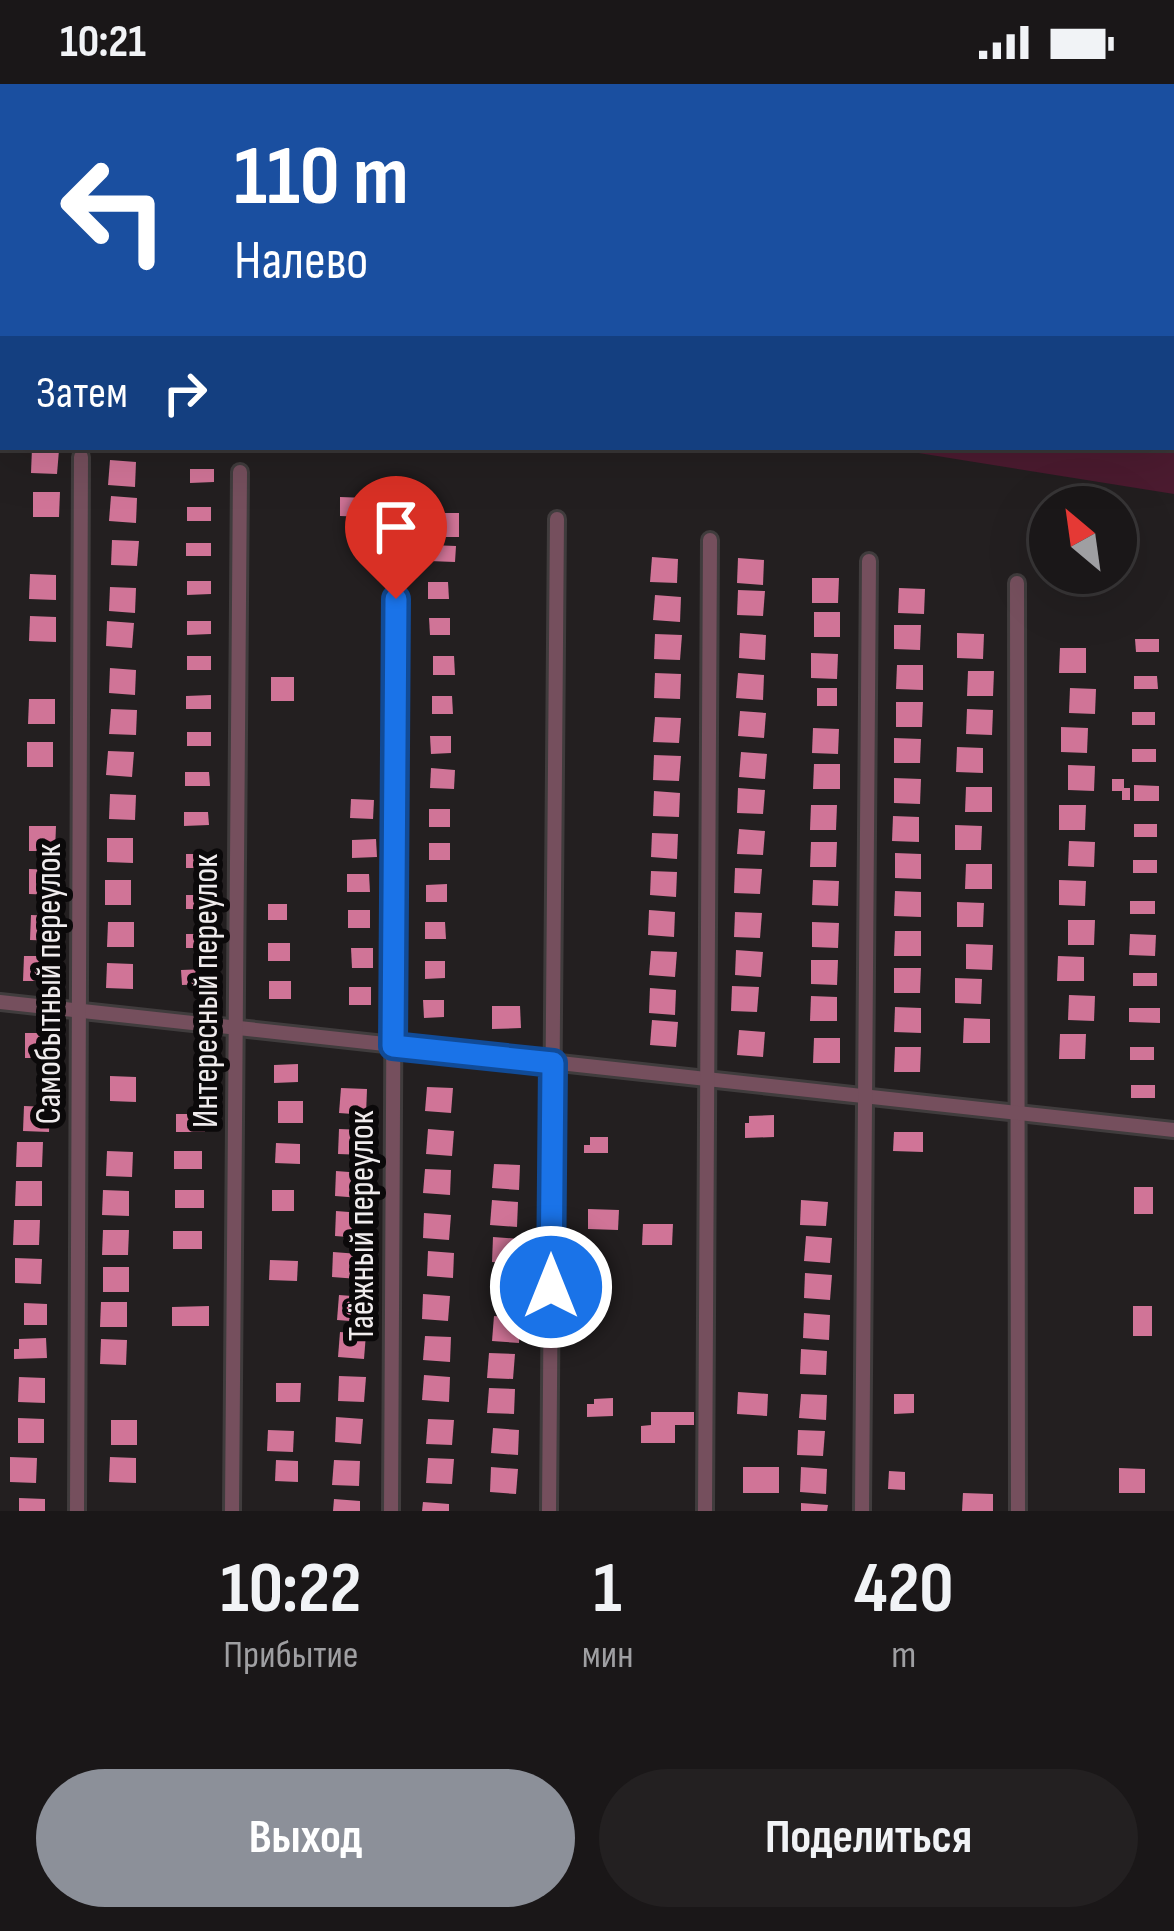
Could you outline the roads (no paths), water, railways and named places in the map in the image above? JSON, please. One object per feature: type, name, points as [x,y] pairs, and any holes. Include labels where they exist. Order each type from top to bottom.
[{"type":"street","name":"Самобытный переулок","points":[[77,1511],[81,457]]},
{"type":"street","name":"Интересный переулок","points":[[232,1511],[240,472]]},
{"type":"street","name":"Таёжный переулок","points":[[391,1511],[396,509]]},
{"type":"street","points":[[549,1511],[557,519]]},
{"type":"street","points":[[705,1511],[710,540]]},
{"type":"street","points":[[862,1511],[869,562]]},
{"type":"street","points":[[1017,584],[1018,1511]]},
{"type":"street","points":[[0,1002],[1174,1130]]}]
